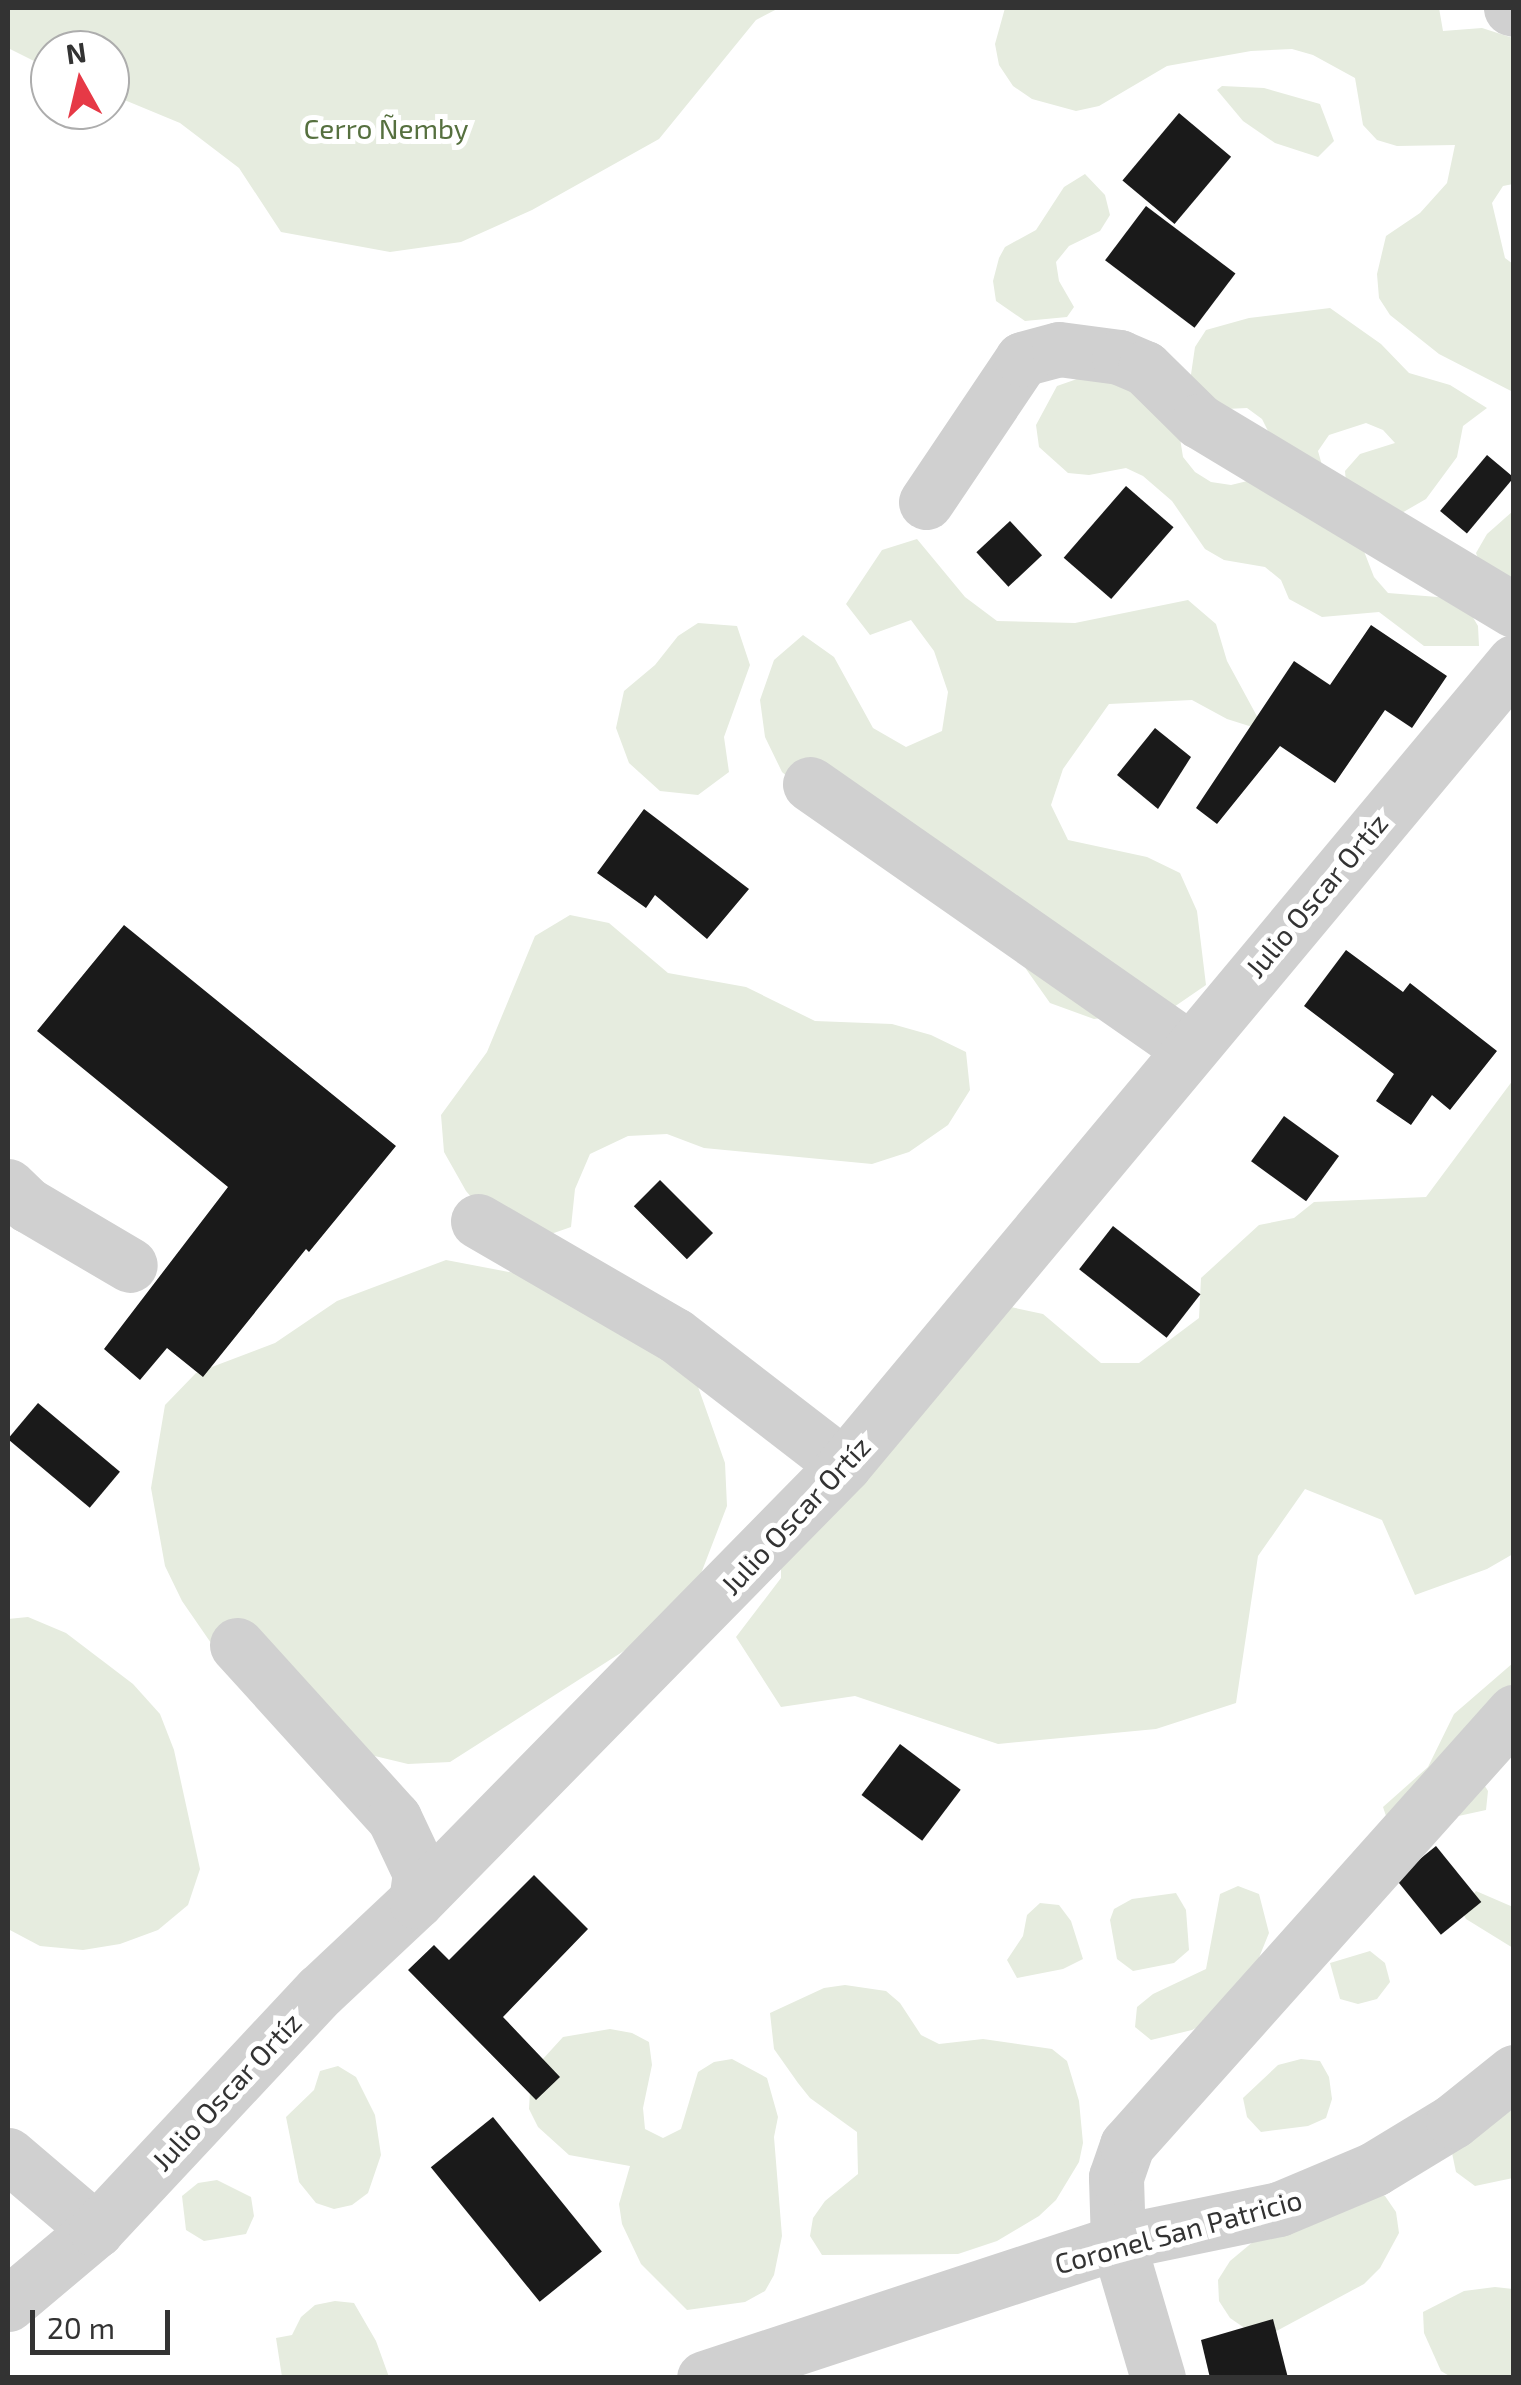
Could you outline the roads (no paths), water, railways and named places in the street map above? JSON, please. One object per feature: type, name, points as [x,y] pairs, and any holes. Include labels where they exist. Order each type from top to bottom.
[{"type":"street","points":[[926,502],[1022,359],[1059,349],[1119,357],[1144,368],[1199,421],[1514,610]]},
{"type":"street","name":"Julio Oscar Ortíz","points":[[8,2304],[96,2230],[320,1990],[416,1900],[844,1465],[1188,1048],[1514,662]]},
{"type":"street","points":[[810,784],[1188,1048]]},
{"type":"street","points":[[8,1186],[28,1205],[130,1265]]},
{"type":"street","points":[[478,1221],[675,1335],[844,1465]]},
{"type":"street","points":[[238,1645],[394,1818],[420,1873],[416,1900]]},
{"type":"street","points":[[1158,2378],[1118,2242],[1116,2177],[1127,2145],[1514,1712]]},
{"type":"street","name":"Coronel San Patricio","points":[[704,2378],[1118,2242],[1278,2209],[1374,2169],[1453,2121],[1514,2072]]},
{"type":"street","points":[[8,2154],[96,2230]]},
{"type":"park label","name":"Cerro Ñemby","points":[[386,128]]}]
